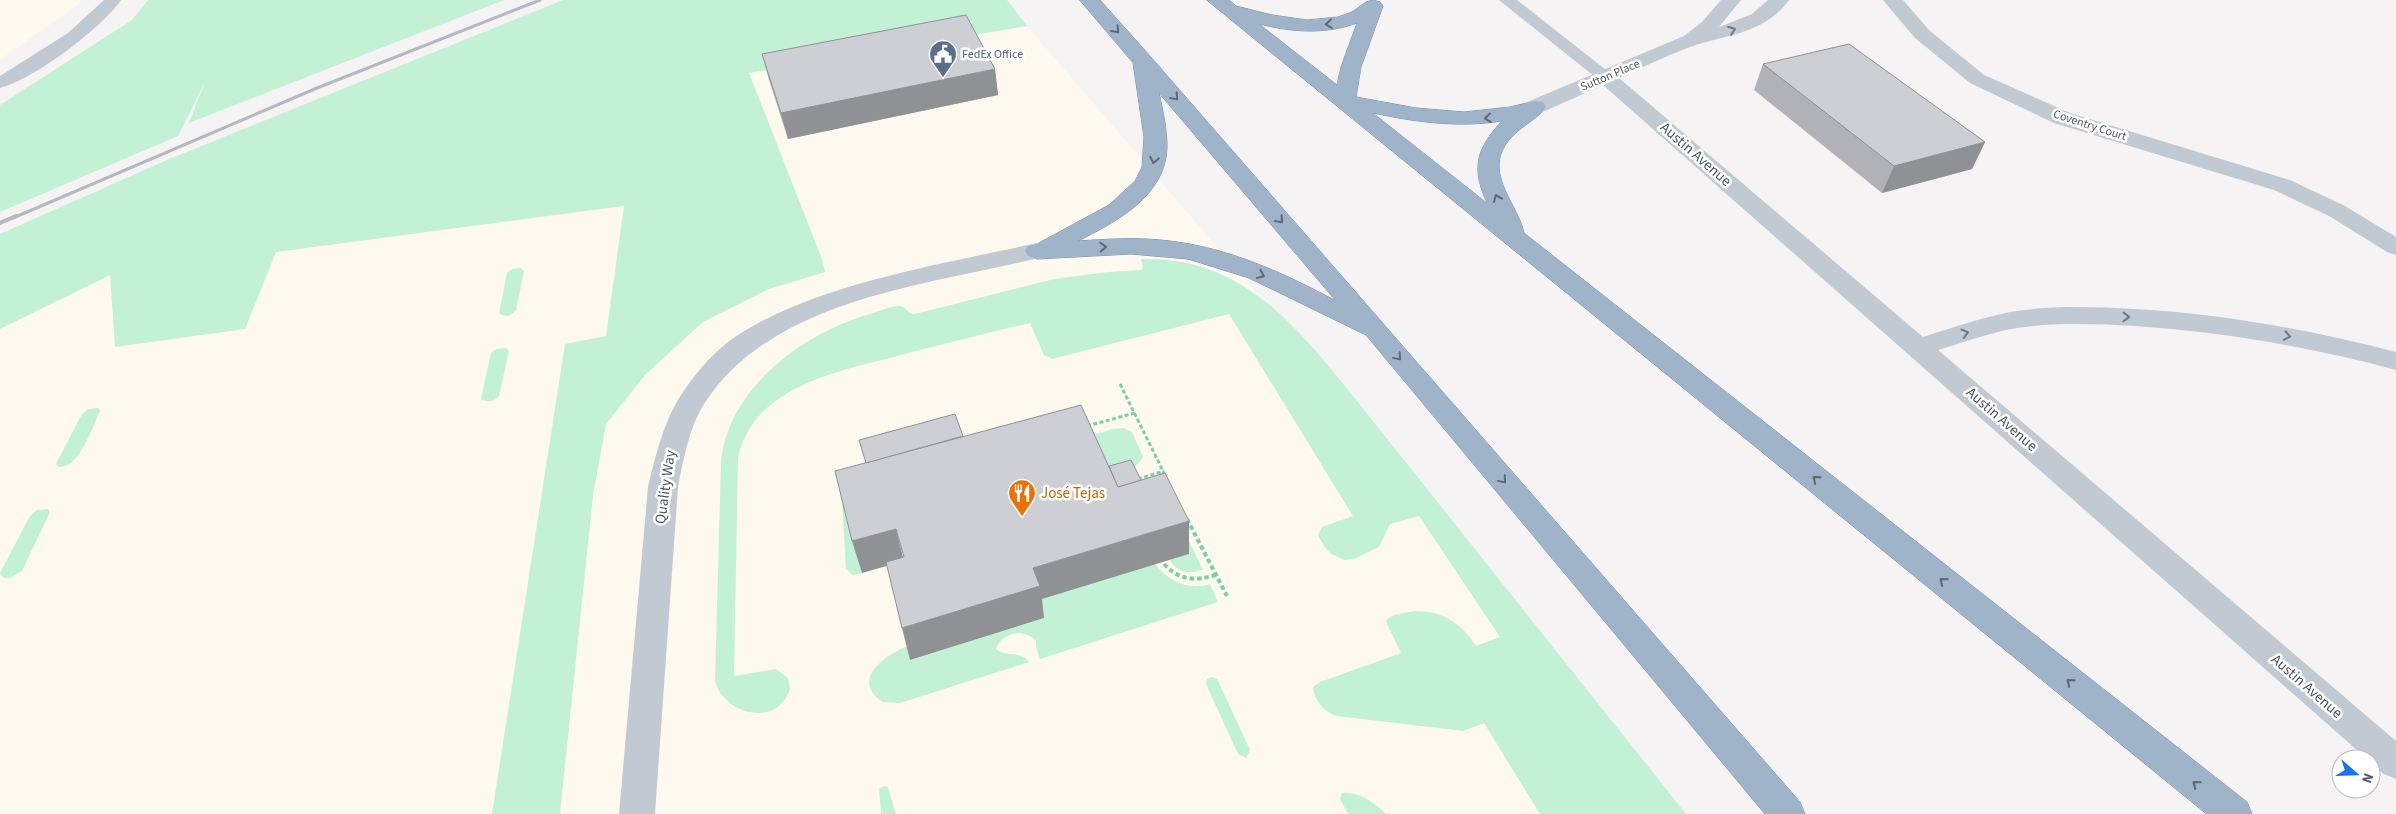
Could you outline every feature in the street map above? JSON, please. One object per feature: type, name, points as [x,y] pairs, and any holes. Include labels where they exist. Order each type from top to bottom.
[{"type":"highway","points":[[1090,0],[1377,332],[1787,814]]},
{"type":"highway","points":[[1221,3],[1279,22],[1317,25],[1346,21],[1366,12],[1373,3]]},
{"type":"highway","points":[[1221,3],[2234,814]]},
{"type":"highway","points":[[1345,102],[1351,67],[1373,3]]},
{"type":"highway","points":[[1036,251],[1094,223],[1111,212],[1126,202],[1149,177],[1154,164],[1156,148],[1143,60]]},
{"type":"highway","points":[[1345,102],[1406,113],[1460,119],[1492,118],[1535,107]]},
{"type":"highway","points":[[1519,242],[1497,200],[1487,166],[1489,153],[1504,130],[1535,107]]},
{"type":"highway","points":[[1036,251],[1134,246],[1189,251],[1242,266],[1377,332]]},
{"type":"street","name":"Sutton Place","points":[[1685,43],[1709,26],[1731,0]]},
{"type":"street","name":"Sutton Place","points":[[1535,107],[1685,43],[1724,33],[1750,23],[1767,13],[1779,0]]},
{"type":"street","name":"Coventry Court","points":[[1893,0],[1922,34],[1977,79],[2062,118],[2282,185],[2315,199],[2396,246]]},
{"type":"street","name":"Austin Avenue","points":[[1606,77],[2396,763]]},
{"type":"street","name":"Quality Way","points":[[637,814],[663,487],[673,439],[693,396],[710,376],[749,340],[773,325],[800,312],[860,292],[1036,251]]},
{"type":"street","points":[[1919,347],[2011,321],[2043,317],[2148,318],[2235,327],[2329,344],[2396,361]]},
{"type":"lane","points":[[0,83],[42,60],[75,37],[113,0]]},
{"type":"lane","points":[[1507,0],[1606,77]]},
{"type":"path","points":[[1120,384],[1168,480]]},
{"type":"path","points":[[1079,428],[1135,413]]},
{"type":"path","points":[[1136,479],[1164,472]]},
{"type":"path","points":[[1186,515],[1226,596]]},
{"type":"path","points":[[1164,564],[1179,577],[1188,580],[1196,581],[1216,575]]},
{"type":"shaded area","points":[[0,0],[81,0],[79,4],[0,60]]},
{"type":"shaded area","points":[[1027,26],[1291,333],[1668,814],[0,814],[0,329],[111,275],[245,329],[276,252],[624,205],[612,299],[822,259],[748,73]]},
{"type":"green space","points":[[148,0],[504,0],[189,123],[205,82],[178,136],[0,212],[0,105],[132,20]]},
{"type":"green space","points":[[563,0],[1007,0],[1027,26],[749,73],[822,259],[825,272],[769,289],[703,322],[645,375],[606,424],[593,495],[560,814],[492,814],[565,344],[606,336],[624,206],[276,252],[245,329],[115,347],[110,275],[0,329],[0,234],[167,160]]},
{"type":"green space","points":[[1141,259],[1176,261],[1207,269],[1235,281],[1260,298],[1306,340],[1349,391],[1686,814],[1540,814],[1484,723],[1463,731],[1337,716],[1328,712],[1320,705],[1313,687],[1320,682],[1401,653],[1386,621],[1393,616],[1414,611],[1435,613],[1462,628],[1476,646],[1500,637],[1419,516],[1390,524],[1379,547],[1354,559],[1345,560],[1331,554],[1324,546],[1318,535],[1322,527],[1353,516],[1229,314],[1052,359],[1044,355],[1030,323],[827,375],[803,385],[780,398],[761,413],[747,433],[738,458],[734,676],[776,669],[788,678],[790,689],[784,701],[774,709],[763,713],[740,709],[720,693],[715,681],[721,462],[727,435],[738,410],[773,367],[819,335],[845,323],[887,308],[900,306],[912,314],[919,313],[1054,279],[1141,270],[1143,267]]},
{"type":"green space","points":[[521,268],[524,271],[516,310],[510,315],[503,315],[499,313],[507,273],[512,269]]},
{"type":"green space","points":[[506,348],[509,351],[499,396],[491,401],[481,399],[491,353],[496,349]]},
{"type":"green space","points":[[98,408],[100,411],[79,454],[66,466],[59,467],[56,464],[82,414],[88,409]]},
{"type":"green space","points":[[1124,428],[1132,432],[1143,457],[1132,471],[1102,479],[1084,437]]},
{"type":"green space","points":[[873,492],[845,504],[862,573],[853,575],[846,569],[842,501]]},
{"type":"green space","points":[[48,509],[50,512],[22,571],[10,578],[4,578],[0,573],[30,516],[37,510]]},
{"type":"green space","points":[[1176,515],[1203,570],[1193,572],[1180,570],[1170,560],[1189,554]]},
{"type":"green space","points":[[1155,564],[1166,575],[1180,583],[1194,586],[1210,584],[1218,602],[1040,659],[1036,641],[1026,634],[1014,634],[1003,639],[996,649],[1000,652],[1022,656],[1029,662],[900,703],[883,702],[873,694],[869,685],[870,677],[881,662],[907,646],[910,660],[1044,618],[1037,600]]},
{"type":"green space","points":[[1212,677],[1217,679],[1250,750],[1246,758],[1238,754],[1206,684],[1207,679]]},
{"type":"green space","points":[[884,786],[888,787],[896,814],[881,814],[879,789]]},
{"type":"green space","points":[[1342,793],[1360,796],[1386,814],[1348,814],[1340,799]]},
{"type":"building","points":[[966,15],[995,69],[781,113],[762,54]]},
{"type":"building","points":[[1849,44],[1985,142],[1894,166],[1763,64]]},
{"type":"building","points":[[1081,405],[1118,487],[1165,473],[1189,521],[1033,568],[1040,586],[902,628],[886,562],[904,557],[896,529],[852,541],[835,471]]},
{"type":"building","points":[[955,414],[963,436],[866,463],[859,440]]},
{"type":"building","points":[[1131,460],[1141,480],[1118,487],[1109,466]]},
{"type":"railway","points":[[13,218],[317,88],[540,0]]},
{"type":"railway","points":[[0,223],[16,216]]},
{"type":"place","name":"FedEx Office","points":[[943,78]]},
{"type":"place","name":"José Tejas","points":[[1022,517]]}]
